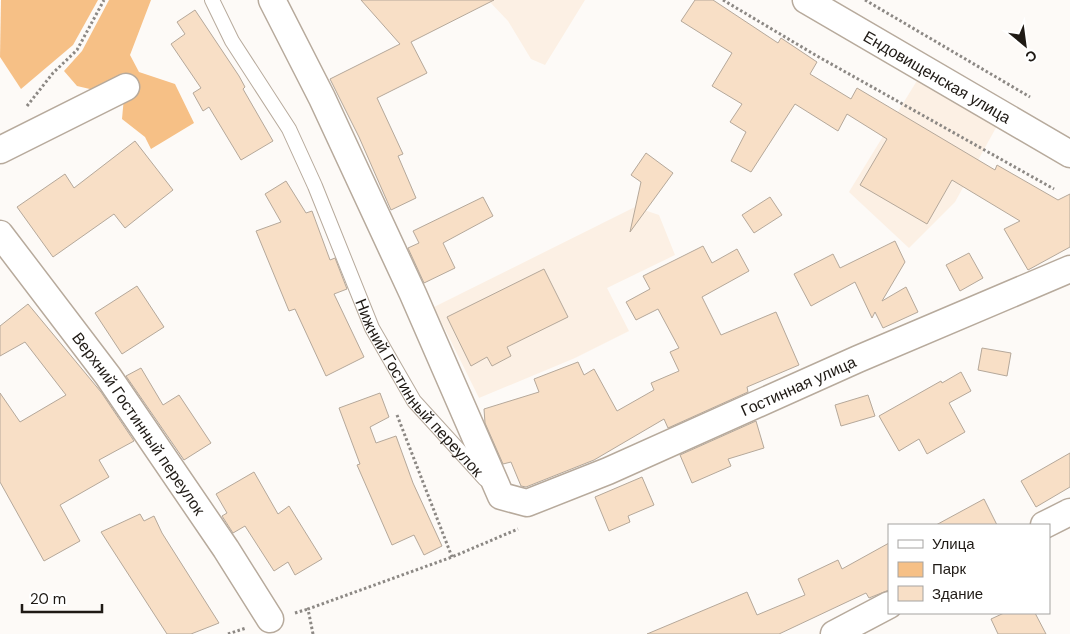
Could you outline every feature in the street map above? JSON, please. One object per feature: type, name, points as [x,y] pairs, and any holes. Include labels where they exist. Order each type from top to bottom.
[{"type":"street","name":"Нижний Гостинный переулок","points":[[272,0],[322,98],[413,294],[501,496]]},
{"type":"street","name":"Ендовищенская улица","points":[[806,0],[1070,154]]},
{"type":"street","points":[[0,150],[126,87]]},
{"type":"street","name":"Верхний Гостинный переулок","points":[[0,234],[108,376],[226,549],[270,620]]},
{"type":"street","name":"Гостинная улица","points":[[527,503],[608,471],[858,358],[1070,269]]},
{"type":"street","points":[[501,496],[527,503]]},
{"type":"street","points":[[1046,524],[1070,512]]},
{"type":"street","points":[[834,634],[888,606]]},
{"type":"lane","name":"Нижний Гостинный переулок","points":[[212,0],[232,41],[289,128],[315,186],[372,328],[414,401],[501,496]]},
{"type":"path","points":[[26,107],[52,73],[77,50],[104,0]]},
{"type":"path","points":[[723,0],[817,56],[1054,189]]},
{"type":"path","points":[[865,0],[1030,97]]},
{"type":"path","points":[[395,409],[452,557]]},
{"type":"path","points":[[313,634],[308,609],[452,557],[531,524],[527,503]]},
{"type":"shaded area","points":[[488,0],[585,0],[545,65],[531,59],[508,21]]},
{"type":"shaded area","points":[[918,79],[998,124],[955,202],[909,248],[849,192]]},
{"type":"shaded area","points":[[635,207],[659,215],[675,255],[607,288],[629,331],[575,358],[479,398],[434,307]]},
{"type":"green space","points":[[1,0],[98,0],[73,45],[21,89],[0,57]]},
{"type":"green space","points":[[109,0],[151,0],[130,55],[139,72],[175,84],[194,123],[151,149],[145,137],[122,119],[124,97],[77,86],[64,71],[82,51]]},
{"type":"building","points":[[361,0],[494,0],[411,42],[427,73],[377,98],[403,154],[398,156],[416,198],[391,210],[359,137],[330,79],[400,44]]},
{"type":"building","points":[[695,0],[713,0],[778,43],[781,38],[817,62],[810,74],[851,99],[857,88],[995,170],[997,165],[1058,200],[1070,194],[1070,247],[1028,270],[1004,229],[1020,221],[952,180],[927,224],[860,185],[887,139],[847,114],[838,131],[795,104],[751,172],[731,161],[746,132],[730,122],[742,104],[712,86],[732,53],[681,21]]},
{"type":"building","points":[[195,10],[239,76],[245,87],[243,89],[273,141],[241,160],[209,107],[203,111],[193,93],[201,88],[171,44],[185,34],[177,22]]},
{"type":"building","points":[[135,141],[173,190],[125,228],[114,214],[53,257],[17,207],[65,174],[74,188]]},
{"type":"building","points":[[646,153],[673,173],[630,232],[641,182],[631,175]]},
{"type":"building","points":[[286,181],[306,213],[312,211],[330,260],[335,258],[347,289],[334,294],[364,357],[326,376],[295,309],[289,311],[256,231],[281,222],[265,194]]},
{"type":"building","points":[[483,197],[493,216],[443,243],[455,268],[424,283],[408,248],[419,243],[413,231]]},
{"type":"building","points":[[770,197],[782,215],[754,233],[742,215]]},
{"type":"building","points":[[895,241],[905,262],[882,301],[906,287],[918,312],[883,328],[875,312],[872,318],[855,282],[811,306],[794,274],[833,254],[840,268]]},
{"type":"building","points":[[703,246],[712,263],[737,249],[749,271],[702,297],[721,335],[776,312],[799,365],[747,387],[748,392],[668,428],[664,419],[594,460],[526,487],[521,486],[511,462],[503,464],[485,423],[484,409],[539,392],[534,379],[578,362],[584,375],[594,369],[617,411],[654,390],[651,383],[679,371],[670,352],[679,348],[658,309],[636,320],[626,302],[650,289],[643,276]]},
{"type":"building","points":[[969,253],[983,278],[960,291],[946,265]]},
{"type":"building","points":[[544,269],[568,317],[507,347],[511,356],[492,366],[487,357],[471,366],[447,317]]},
{"type":"building","points":[[137,286],[164,327],[122,354],[95,313]]},
{"type":"building","points":[[28,304],[101,392],[134,441],[99,460],[109,477],[60,505],[80,541],[44,561],[0,482],[0,393],[20,422],[66,395],[25,342],[0,356],[0,326]]},
{"type":"building","points":[[982,348],[1011,353],[1007,376],[978,370]]},
{"type":"building","points":[[141,368],[163,405],[179,395],[211,443],[184,460],[126,376]]},
{"type":"building","points":[[961,372],[971,391],[949,403],[965,432],[927,454],[919,439],[899,451],[879,416],[941,381],[942,383]]},
{"type":"building","points":[[380,393],[389,417],[370,427],[376,443],[396,436],[413,483],[442,546],[424,555],[414,535],[392,545],[357,465],[360,464],[339,408]]},
{"type":"building","points":[[868,395],[875,416],[841,426],[835,405]]},
{"type":"building","points":[[756,421],[764,448],[728,459],[731,466],[692,483],[680,455]]},
{"type":"building","points":[[1070,453],[1070,487],[1036,507],[1021,481]]},
{"type":"building","points":[[254,472],[278,514],[289,506],[322,559],[295,575],[288,562],[274,571],[245,526],[233,533],[222,516],[227,513],[216,494]]},
{"type":"building","points":[[642,477],[654,505],[628,516],[630,522],[609,531],[595,497]]},
{"type":"building","points":[[984,499],[996,524],[938,524]]},
{"type":"building","points":[[140,514],[144,521],[154,516],[162,533],[219,623],[191,634],[167,634],[101,532]]},
{"type":"building","points":[[888,544],[888,590],[869,598],[866,593],[779,634],[647,634],[747,592],[757,615],[805,595],[798,579],[838,560],[842,569]]},
{"type":"building","points":[[1002,614],[1036,614],[1046,634],[998,634],[991,619]]}]
